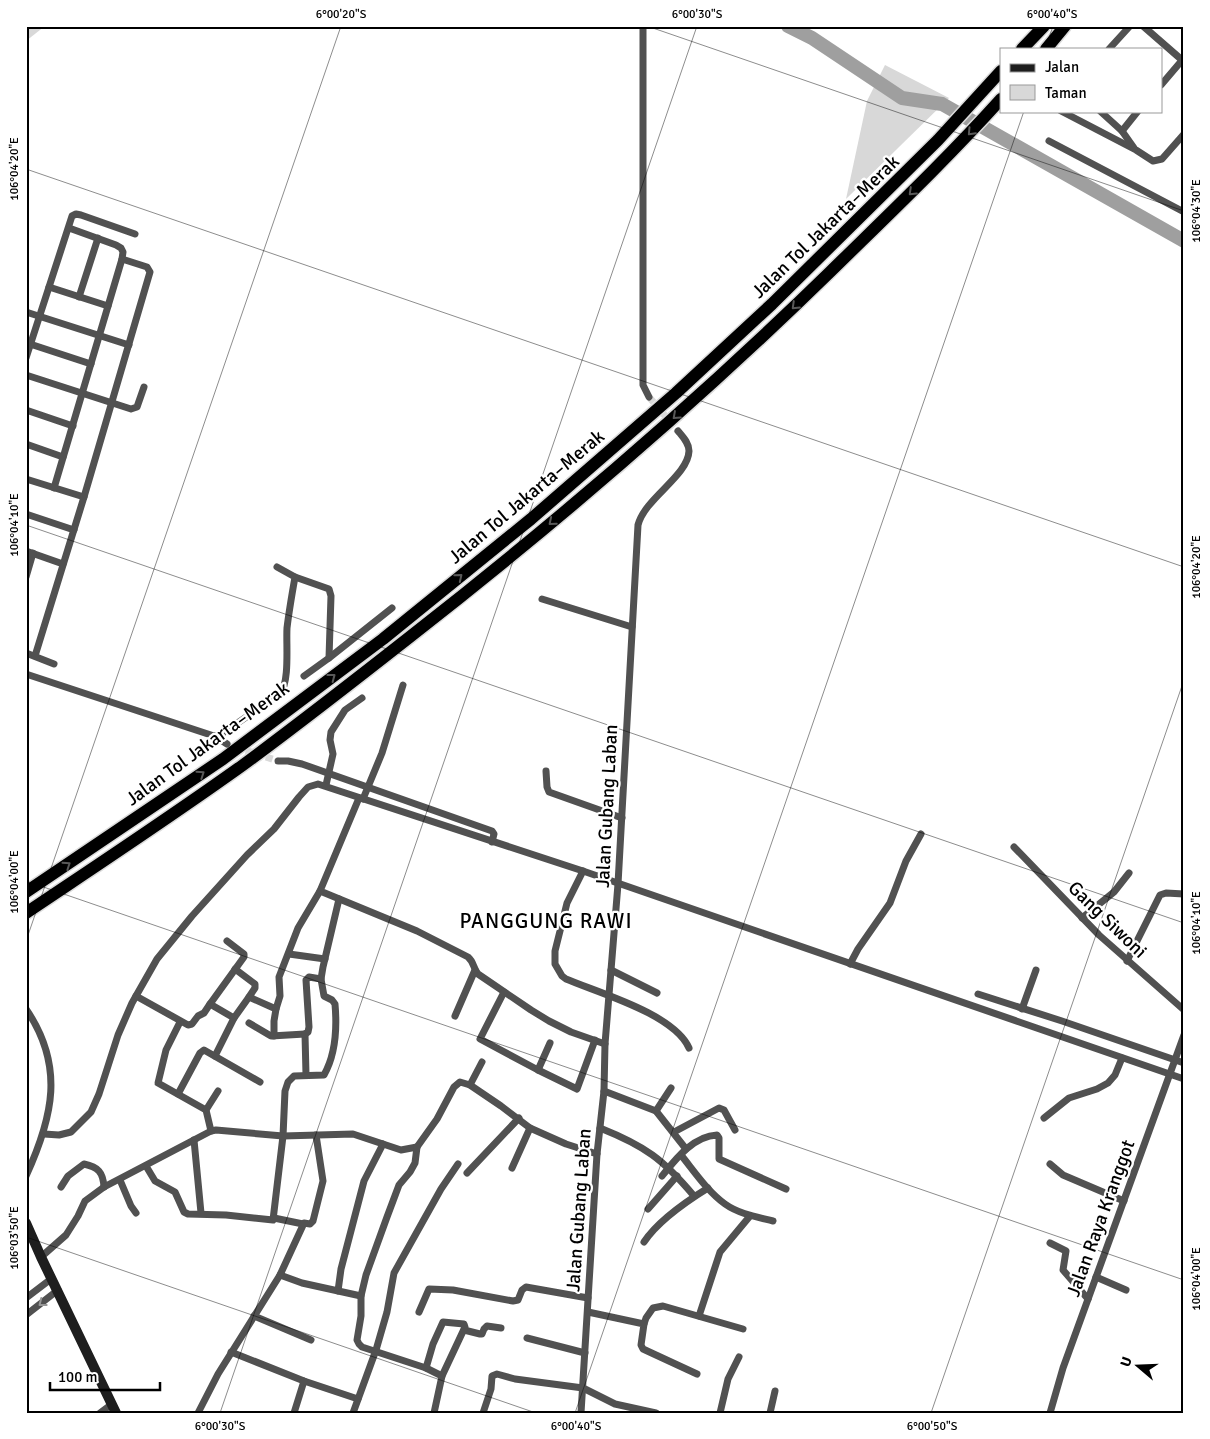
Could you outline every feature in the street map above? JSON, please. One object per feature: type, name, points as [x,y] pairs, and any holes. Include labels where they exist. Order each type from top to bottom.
[{"type":"highway","points":[[1023,48],[1044,26]]},
{"type":"highway","points":[[1047,48],[1066,26]]},
{"type":"highway","name":"Jalan Tol Jakarta–Merak","points":[[26,892],[223,759],[383,639],[531,520],[676,393],[772,304],[938,140],[1000,72]]},
{"type":"highway","name":"Jalan Tol Jakarta–Merak","points":[[26,913],[130,844],[245,763],[497,569],[650,439],[773,327],[947,158],[998,102]]},
{"type":"street","points":[[643,26],[643,385],[649,397]]},
{"type":"street","points":[[1110,48],[1130,26]]},
{"type":"street","points":[[1143,26],[1183,59],[1162,84]]},
{"type":"street","points":[[1063,112],[1136,150],[1153,161],[1162,159],[1184,134]]},
{"type":"street","points":[[1101,112],[1122,131],[1136,150]]},
{"type":"street","points":[[1122,131],[1137,112]]},
{"type":"street","points":[[1049,141],[1184,212]]},
{"type":"street","points":[[26,358],[72,216],[76,214],[136,234]]},
{"type":"street","points":[[54,488],[123,252],[121,248],[68,228]]},
{"type":"street","points":[[79,297],[98,238]]},
{"type":"street","points":[[35,656],[150,272],[147,267],[122,259]]},
{"type":"street","points":[[49,287],[108,306]]},
{"type":"street","points":[[26,312],[129,345]]},
{"type":"street","points":[[30,344],[91,364]]},
{"type":"street","points":[[26,375],[126,408],[137,407],[144,387]]},
{"type":"street","points":[[26,410],[73,426]]},
{"type":"street","name":"Jalan Gubang Laban","points":[[581,1413],[597,1154],[604,1091],[605,1044],[618,884],[638,525],[644,510],[679,472],[687,460],[689,450],[686,440],[678,431]]},
{"type":"street","points":[[26,444],[63,457]]},
{"type":"street","points":[[26,479],[84,497]]},
{"type":"street","points":[[26,514],[74,530]]},
{"type":"street","points":[[26,577],[30,552],[63,564]]},
{"type":"street","points":[[277,567],[295,577],[330,590],[329,658]]},
{"type":"street","points":[[215,736],[219,736],[282,692],[286,672],[287,629],[295,577]]},
{"type":"street","points":[[542,599],[632,627]]},
{"type":"street","points":[[304,676],[392,608]]},
{"type":"street","points":[[26,653],[54,664]]},
{"type":"street","points":[[26,674],[215,736],[227,744]]},
{"type":"street","points":[[274,1036],[274,1021],[280,993],[279,978],[298,928],[320,891],[382,753],[404,685]]},
{"type":"street","points":[[328,778],[333,754],[330,740],[331,732],[345,710],[362,698]]},
{"type":"street","points":[[278,761],[294,762],[364,793],[492,842],[583,871],[850,964],[1058,1033],[1122,1058],[1170,1072],[1184,1079]]},
{"type":"street","points":[[546,771],[549,792],[622,818]]},
{"type":"street","points":[[44,1134],[59,1135],[71,1132],[91,1112],[99,1094],[118,1035],[136,996],[157,959],[192,916],[247,855],[274,829],[308,787],[328,778],[364,793],[492,831],[494,834],[492,842]]},
{"type":"street","points":[[850,964],[858,949],[890,903],[906,861],[921,834]]},
{"type":"street","name":"Gang Siwoni","points":[[1014,847],[1099,935],[1184,1010]]},
{"type":"street","points":[[583,871],[566,903],[555,951],[554,964],[566,979],[640,1009],[669,1025],[686,1042],[689,1048]]},
{"type":"street","points":[[1082,918],[1114,892],[1129,873]]},
{"type":"street","points":[[320,891],[417,931],[468,957],[473,962],[476,972],[504,992],[571,1032],[605,1044]]},
{"type":"street","points":[[1127,961],[1160,895],[1166,893],[1184,894]]},
{"type":"street","points":[[274,1218],[283,1136],[285,1091],[288,1082],[294,1076],[326,1074],[336,1037],[335,1004],[324,996],[321,979],[339,899]]},
{"type":"street","points":[[136,996],[180,1022],[188,1025],[192,1024],[198,1016],[204,1013],[244,955],[227,941]]},
{"type":"street","points":[[289,954],[324,959]]},
{"type":"street","points":[[215,1056],[234,1018],[255,988],[255,984],[235,969]]},
{"type":"street","points":[[611,970],[657,993]]},
{"type":"street","points":[[1022,1009],[1036,970]]},
{"type":"street","points":[[455,1016],[476,972]]},
{"type":"street","points":[[306,1075],[305,1034],[308,1032],[309,1027],[306,978],[321,979]]},
{"type":"street","points":[[504,992],[480,1039],[538,1070],[577,1089],[595,1040]]},
{"type":"street","points":[[978,994],[1184,1063]]},
{"type":"street","points":[[249,997],[276,1009]]},
{"type":"street","points":[[210,1004],[234,1018]]},
{"type":"street","points":[[26,1009],[38,1026],[47,1050],[50,1070],[50,1106],[44,1134],[26,1176]]},
{"type":"street","points":[[180,1022],[166,1050],[158,1083],[206,1110]]},
{"type":"street","points":[[1058,1033],[1062,1022]]},
{"type":"street","points":[[249,1023],[268,1035],[305,1034]]},
{"type":"street","name":"Jalan Raya Kranggot","points":[[1050,1413],[1063,1368],[1173,1060],[1184,1036]]},
{"type":"street","points":[[538,1070],[550,1043]]},
{"type":"street","points":[[178,1094],[202,1050],[260,1082]]},
{"type":"street","points":[[1044,1118],[1070,1098],[1097,1089],[1108,1083],[1115,1075],[1122,1058]]},
{"type":"street","points":[[470,1085],[482,1062]]},
{"type":"street","points":[[442,1376],[426,1368],[376,1350],[362,1347],[357,1340],[361,1316],[361,1296],[366,1275],[399,1185],[415,1163],[417,1147],[437,1119],[457,1083],[463,1082],[470,1085],[519,1118],[530,1128],[566,1144],[597,1154]]},
{"type":"street","points":[[656,1111],[671,1088]]},
{"type":"street","points":[[211,1131],[206,1110],[218,1091]]},
{"type":"street","points":[[604,1091],[656,1111],[674,1132],[684,1152],[708,1188],[726,1205],[750,1216],[773,1222]]},
{"type":"street","points":[[674,1132],[719,1108],[724,1110],[735,1130]]},
{"type":"street","points":[[467,1173],[519,1118]]},
{"type":"street","points":[[512,1168],[530,1128]]},
{"type":"street","points":[[600,1128],[636,1143],[669,1167],[694,1196]]},
{"type":"street","points":[[41,1257],[66,1235],[85,1201],[104,1187],[211,1131],[283,1136],[353,1134],[401,1150],[417,1147]]},
{"type":"street","points":[[146,1166],[155,1180],[174,1192],[184,1212],[188,1214],[201,1213],[270,1221],[274,1218],[310,1224],[313,1221],[323,1184],[316,1135]]},
{"type":"street","points":[[662,1176],[684,1152],[705,1138],[717,1135],[720,1138],[719,1159],[786,1189]]},
{"type":"street","points":[[194,1140],[201,1213]]},
{"type":"street","points":[[338,1291],[341,1269],[364,1181],[383,1144]]},
{"type":"street","points":[[60,1187],[68,1176],[84,1164],[100,1170],[104,1187]]},
{"type":"street","points":[[353,1413],[376,1350],[390,1300],[394,1273],[412,1244],[437,1196],[458,1164]]},
{"type":"street","points":[[1050,1164],[1063,1175],[1124,1201]]},
{"type":"street","points":[[648,1209],[678,1176]]},
{"type":"street","points":[[120,1180],[136,1213]]},
{"type":"street","points":[[644,1242],[657,1227],[694,1196],[708,1188]]},
{"type":"street","points":[[699,1316],[720,1252],[750,1216]]},
{"type":"street","points":[[26,1223],[114,1408],[100,1413]]},
{"type":"street","points":[[198,1413],[231,1352],[280,1275],[303,1224]]},
{"type":"street","points":[[1050,1244],[1066,1251],[1063,1270],[1088,1299]]},
{"type":"street","points":[[280,1275],[302,1283],[361,1296]]},
{"type":"street","points":[[1096,1277],[1126,1290]]},
{"type":"street","points":[[26,1298],[52,1279]]},
{"type":"street","points":[[419,1312],[429,1289],[453,1290],[513,1301],[518,1300],[522,1290],[526,1287],[588,1298]]},
{"type":"street","points":[[26,1314],[58,1290]]},
{"type":"street","points":[[697,1374],[643,1350],[641,1345],[644,1324],[649,1312],[657,1306],[669,1307],[743,1329]]},
{"type":"street","points":[[588,1312],[644,1324]]},
{"type":"street","points":[[254,1316],[311,1340]]},
{"type":"street","points":[[426,1368],[433,1344],[443,1322],[464,1324],[464,1330],[442,1376],[434,1413]]},
{"type":"street","points":[[464,1330],[482,1334],[487,1326],[501,1328]]},
{"type":"street","points":[[527,1338],[585,1353]]},
{"type":"street","points":[[231,1352],[304,1381],[358,1398]]},
{"type":"street","points":[[720,1413],[728,1379],[740,1356]]},
{"type":"street","points":[[483,1413],[494,1374],[515,1379],[583,1388],[615,1404],[656,1413]]},
{"type":"street","points":[[294,1413],[304,1381]]},
{"type":"street","points":[[770,1413],[775,1391]]},
{"type":"green space","points":[[26,26],[45,26],[26,41]]},
{"type":"green space","points":[[885,65],[949,98],[846,199],[867,101]]},
{"type":"waterway","points":[[788,26],[812,38],[902,98],[942,104],[1184,241]]},
{"type":"tunnel","points":[[649,397],[678,431]]},
{"type":"tunnel","points":[[236,747],[278,761]]},
{"type":"district","name":"PANGGUNG RAWI","points":[[546,921]]}]
